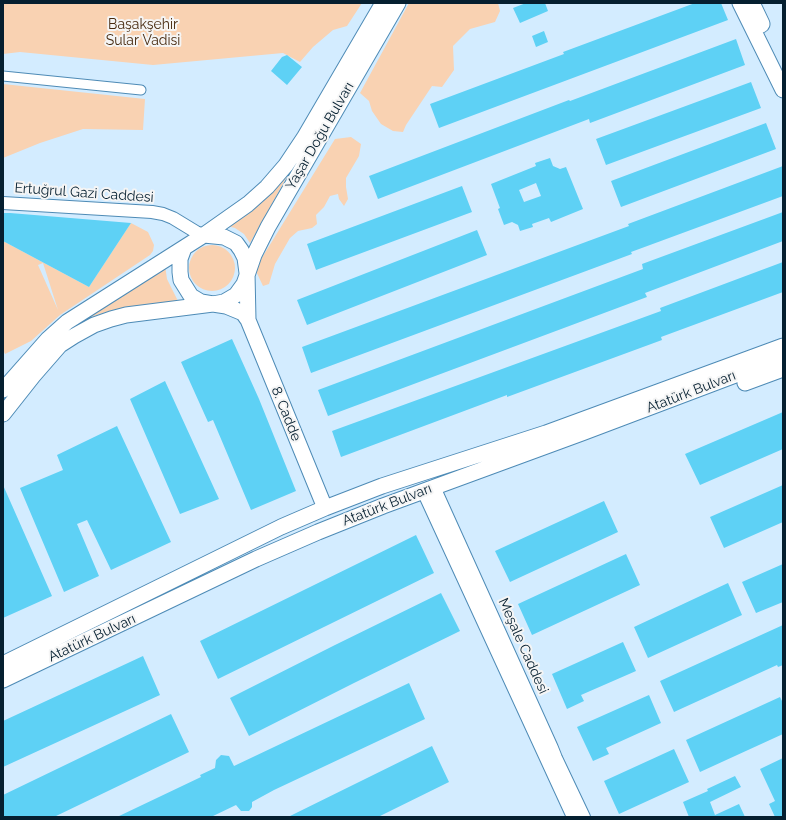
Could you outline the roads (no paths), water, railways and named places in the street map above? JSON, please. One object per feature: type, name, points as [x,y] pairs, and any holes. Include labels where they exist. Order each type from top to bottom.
[{"type":"highway","points":[[746,3],[761,24]]},
{"type":"main road","name":"Yaşar Doğu Bulvarı","points":[[3,390],[48,339],[67,322],[204,235],[248,204],[267,187],[286,165],[304,138],[383,3]]},
{"type":"main road","name":"Yaşar Doğu Bulvarı","points":[[3,414],[60,345],[94,325],[126,315],[224,302],[236,295],[244,284],[254,255],[268,227],[398,3]]},
{"type":"main road","points":[[746,3],[783,90]]},
{"type":"main road","points":[[761,24],[783,67]]},
{"type":"main road","points":[[204,235],[224,237],[236,243],[241,250],[245,258],[247,273],[248,320]]},
{"type":"main road","name":"Yaşar Doğu Bulvarı","points":[[184,248],[180,259],[180,272],[181,280],[185,289],[195,299],[239,310],[248,320]]},
{"type":"main road","name":"8. Cadde","points":[[248,320],[325,508]]},
{"type":"main road","points":[[546,433],[589,409],[783,338]]},
{"type":"main road","name":"Atatürk Bulvarı","points":[[3,664],[274,530],[325,508],[382,486],[546,433],[783,346]]},
{"type":"main road","name":"Atatürk Bulvarı","points":[[3,680],[256,559],[318,532],[783,357]]},
{"type":"main road","points":[[582,433],[628,424],[783,369]]},
{"type":"main road","points":[[429,489],[430,471]]},
{"type":"street","points":[[3,76],[141,90]]},
{"type":"street","name":"Ertuğrul Gazi Caddesi","points":[[3,203],[152,212],[164,214],[204,235]]},
{"type":"street","name":"Ertuğrul Gazi Caddesi","points":[[164,214],[183,234],[184,248]]},
{"type":"street","name":"Meşale Caddesi","points":[[429,489],[573,817]]},
{"type":"street","name":"Meşale Caddesi","points":[[429,489],[584,817]]},
{"type":"park label","name":"Başakşehir Sular Vadisi","points":[[143,34]]}]
